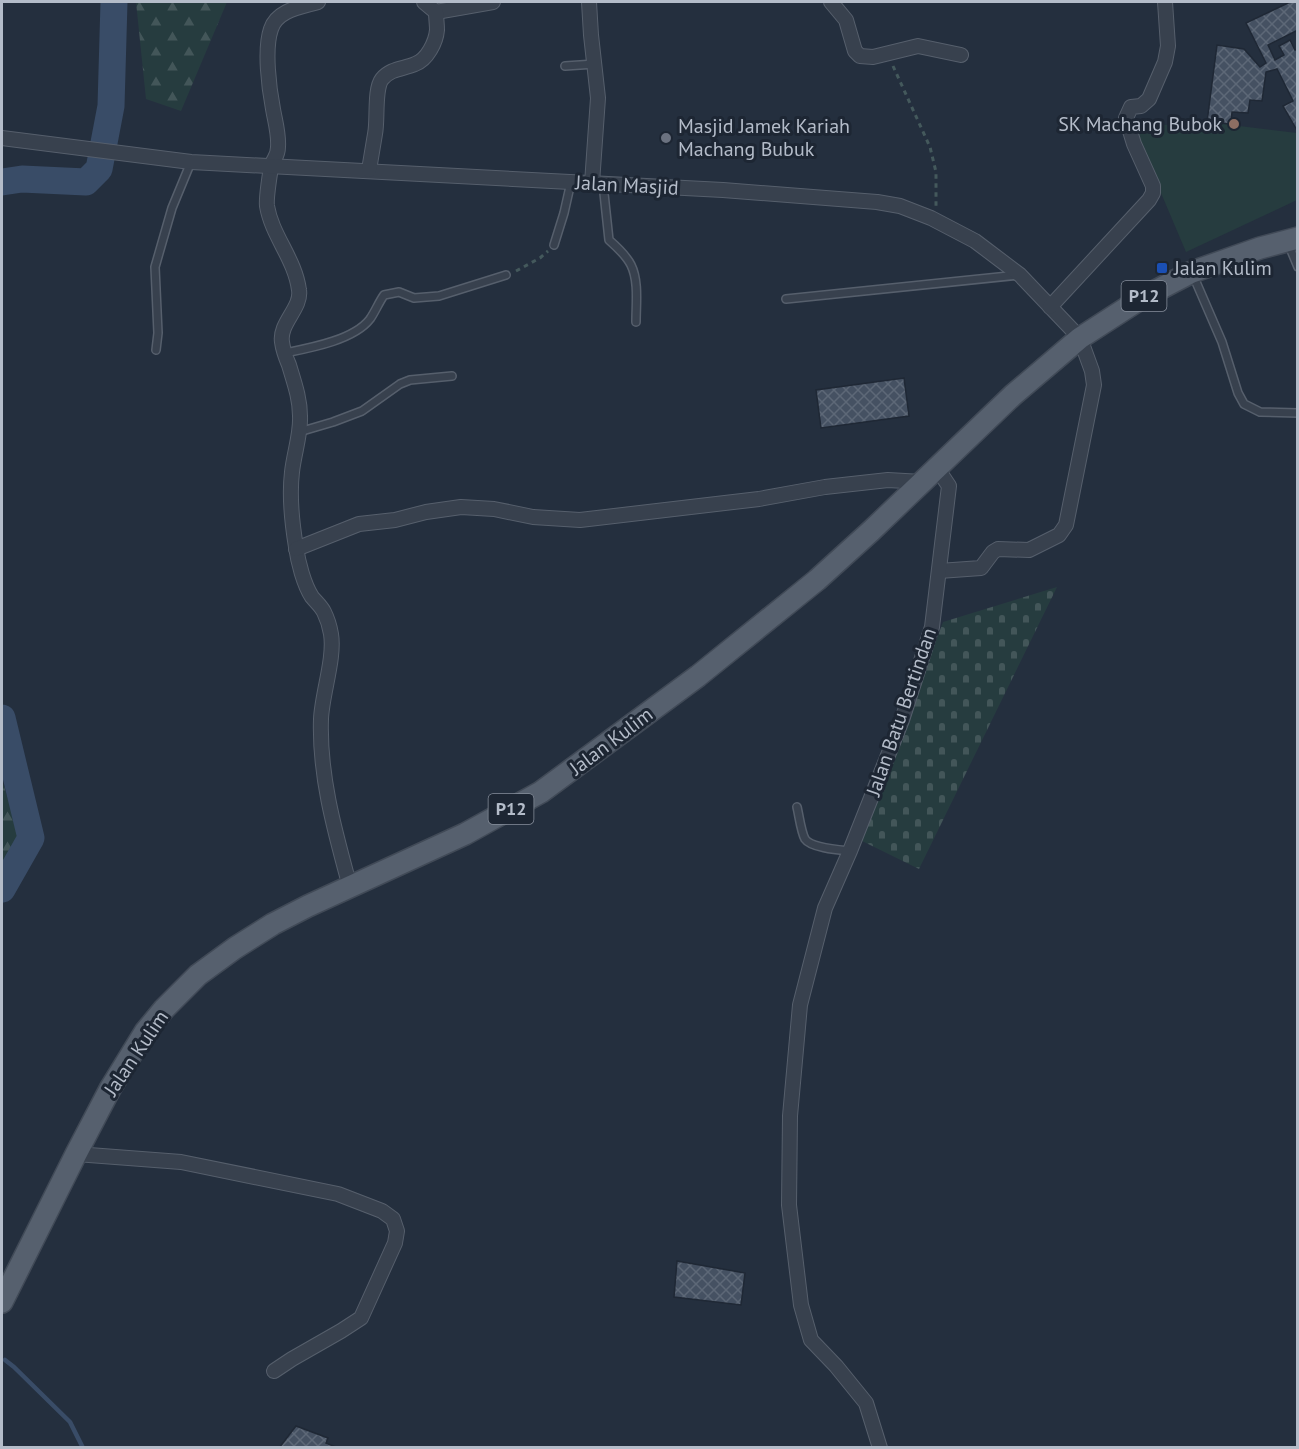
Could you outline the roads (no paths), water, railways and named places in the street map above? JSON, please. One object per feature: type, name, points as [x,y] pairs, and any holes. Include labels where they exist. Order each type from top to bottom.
[{"type":"main road","name":"Jalan Kulim","points":[[2,1302],[110,1089],[145,1032],[198,975],[273,924],[465,834],[542,792],[750,635],[817,580],[1013,395],[1080,338],[1142,298],[1192,272],[1292,239]]},
{"type":"street","points":[[318,2],[277,17],[271,29],[268,52],[278,144],[266,204],[271,224],[296,274],[300,293],[297,304],[281,335],[297,391],[301,417],[292,473],[291,500],[299,564],[311,595],[323,611],[331,635],[321,716],[321,737],[325,781],[334,828],[350,887]]},
{"type":"street","points":[[369,171],[376,132],[380,80],[397,68],[416,64],[422,60],[437,32],[436,12],[424,2]]},
{"type":"street","points":[[436,12],[493,2]]},
{"type":"street","points":[[590,2],[598,98],[598,183]]},
{"type":"street","points":[[831,2],[846,20],[855,51],[860,56],[873,57],[918,46],[961,55]]},
{"type":"street","points":[[1050,307],[1153,193],[1153,186],[1134,144],[1126,118],[1131,107],[1142,106],[1149,99],[1165,62],[1168,46],[1165,2]]},
{"type":"street","name":"Jalan Masjid","points":[[2,138],[191,162],[723,190],[877,202],[900,206],[935,220],[975,242],[1020,275],[1080,338]]},
{"type":"street","points":[[939,571],[981,568],[998,549],[1029,550],[1059,536],[1066,525],[1094,385],[1092,371],[1080,338]]},
{"type":"street","points":[[296,549],[359,524],[395,520],[426,512],[461,507],[495,509],[534,517],[580,520],[759,499],[835,485],[929,475]]},
{"type":"street","name":"Jalan Batu Bertindan","points":[[880,1448],[867,1403],[811,1340],[801,1305],[789,1205],[790,1116],[800,1005],[825,908],[902,720],[932,627],[949,486],[929,475]]},
{"type":"street","points":[[76,1154],[181,1162],[338,1194],[382,1211],[393,1219],[397,1231],[395,1243],[361,1318],[274,1371]]},
{"type":"lane","points":[[565,66],[595,64]]},
{"type":"lane","points":[[156,350],[158,333],[155,267],[172,208],[191,162]]},
{"type":"lane","points":[[554,245],[571,182]]},
{"type":"lane","points":[[598,183],[609,240],[631,263],[635,274],[636,322]]},
{"type":"lane","points":[[1292,239],[1298,267]]},
{"type":"lane","points":[[1192,272],[1244,404],[1260,412],[1298,412]]},
{"type":"lane","points":[[786,299],[1020,275]]},
{"type":"lane","points":[[285,353],[312,348],[355,333],[370,319],[384,295],[399,292],[414,298],[439,296],[506,276]]},
{"type":"lane","points":[[299,432],[362,411],[400,384],[410,380],[452,376]]},
{"type":"lane","points":[[798,807],[805,838],[810,844],[850,851]]},
{"type":"waterway","points":[[2,182],[22,179],[86,182],[99,169],[111,106],[114,2]]},
{"type":"waterway","points":[[2,718],[31,838],[2,889]]},
{"type":"waterway","points":[[5,1360],[70,1422],[83,1448]]},
{"type":"place","name":"SK Machang Bubok","points":[[1234,124]]},
{"type":"place","name":"Masjid Jamek Kariah Machang Bubuk","points":[[666,138]]},
{"type":"place","name":"Jalan Kulim","points":[[1162,268]]}]
